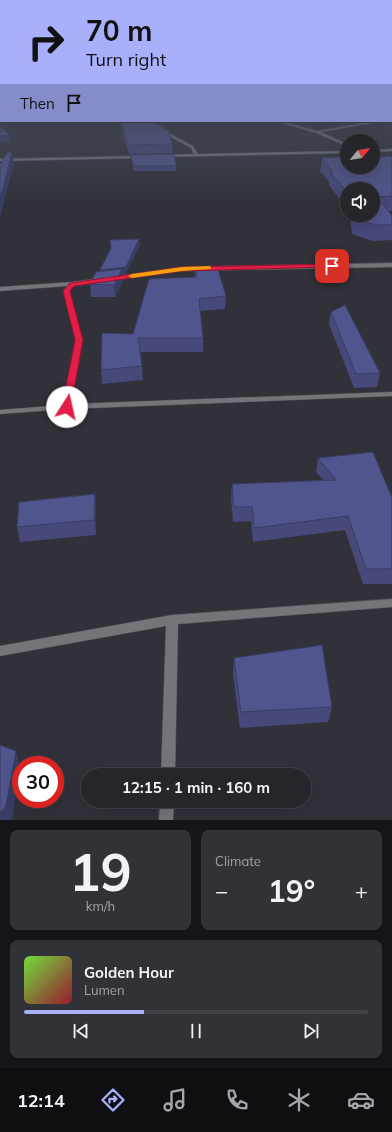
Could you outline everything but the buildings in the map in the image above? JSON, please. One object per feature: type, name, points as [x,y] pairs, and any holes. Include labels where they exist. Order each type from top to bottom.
[{"type":"street","points":[[154,126],[192,147],[197,155]]},
{"type":"street","points":[[296,126],[317,132],[340,142]]},
{"type":"street","points":[[317,132],[351,126]]},
{"type":"street","points":[[380,151],[392,150]]},
{"type":"street","points":[[162,156],[340,152]]},
{"type":"street","points":[[0,160],[147,156]]},
{"type":"street","points":[[0,289],[72,284],[182,269],[392,265]]},
{"type":"street","points":[[67,407],[79,340],[66,291],[72,284]]},
{"type":"street","points":[[0,412],[67,407],[392,394]]},
{"type":"street","points":[[0,651],[172,620],[392,603]]},
{"type":"street","points":[[168,768],[172,620]]},
{"type":"street","points":[[166,820],[167,808]]},
{"type":"slow traffic","points":[[132,276],[182,269],[209,268]]},
{"type":"route","points":[[67,407],[79,340],[66,291],[72,284],[182,269],[332,266]]}]
